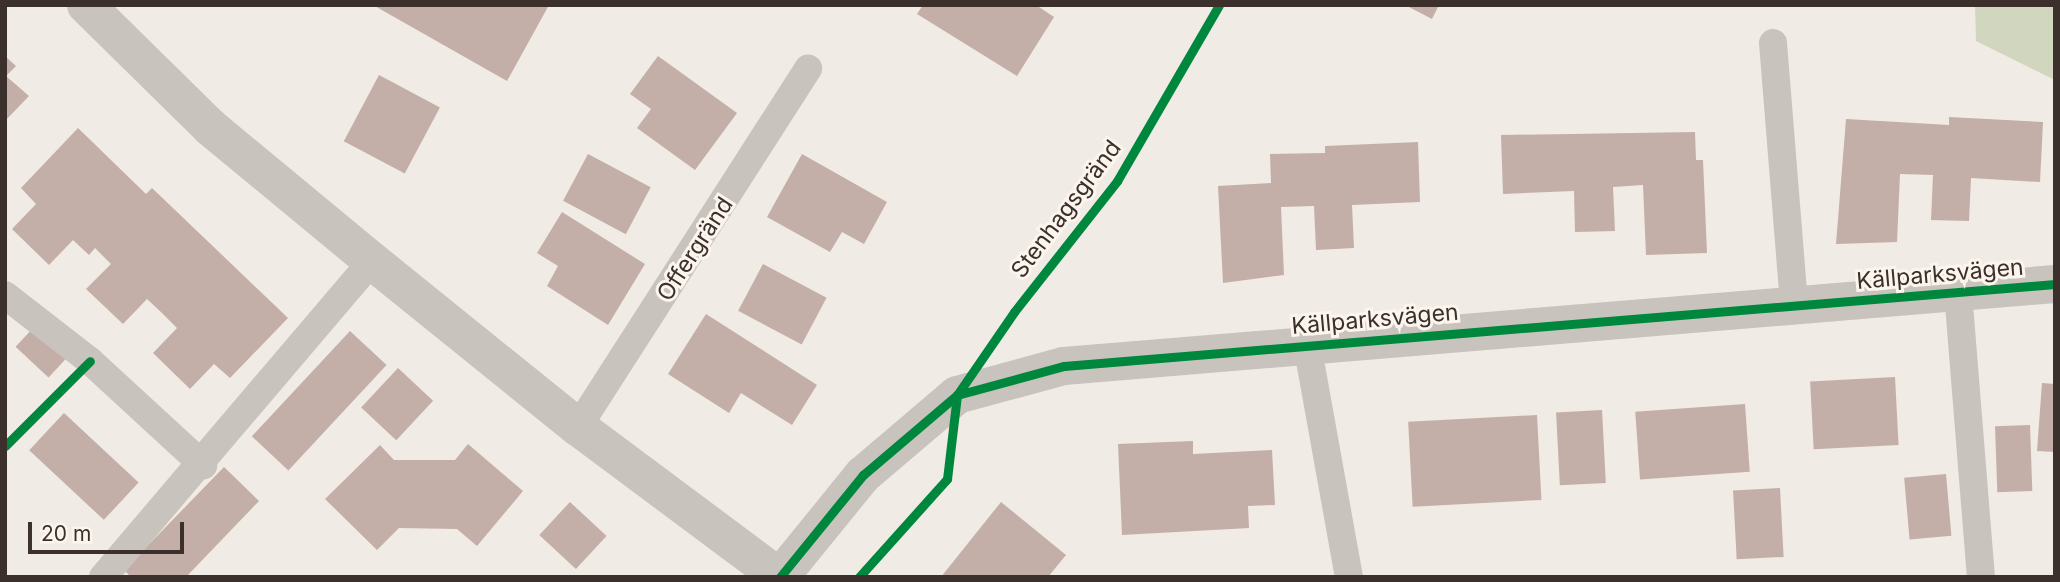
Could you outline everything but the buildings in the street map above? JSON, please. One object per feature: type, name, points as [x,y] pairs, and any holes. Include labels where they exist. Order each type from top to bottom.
[{"type":"street","points":[[86,5],[211,127],[372,261],[578,427],[779,577]]},
{"type":"street","name":"Källparksvägen","points":[[779,577],[863,475],[957,395],[1064,366],[2055,284]]},
{"type":"lane","points":[[1773,43],[1794,305]]},
{"type":"lane","name":"Offergränd","points":[[578,427],[808,69]]},
{"type":"lane","points":[[103,577],[203,465],[372,261]]},
{"type":"lane","points":[[1958,292],[1981,577]]},
{"type":"lane","points":[[5,295],[90,361],[203,465]]},
{"type":"lane","points":[[1307,344],[1349,577]]},
{"type":"green space","points":[[1975,5],[2055,5],[2055,80],[1976,41]]},
{"type":"cycle path","name":"Stenhagsgränd","points":[[859,577],[947,479],[957,395],[1014,312],[1117,181],[1219,5]]},
{"type":"cycle path","points":[[780,577],[863,475],[957,395],[1064,366],[2055,284]]},
{"type":"cycle path","points":[[5,446],[90,361]]}]
